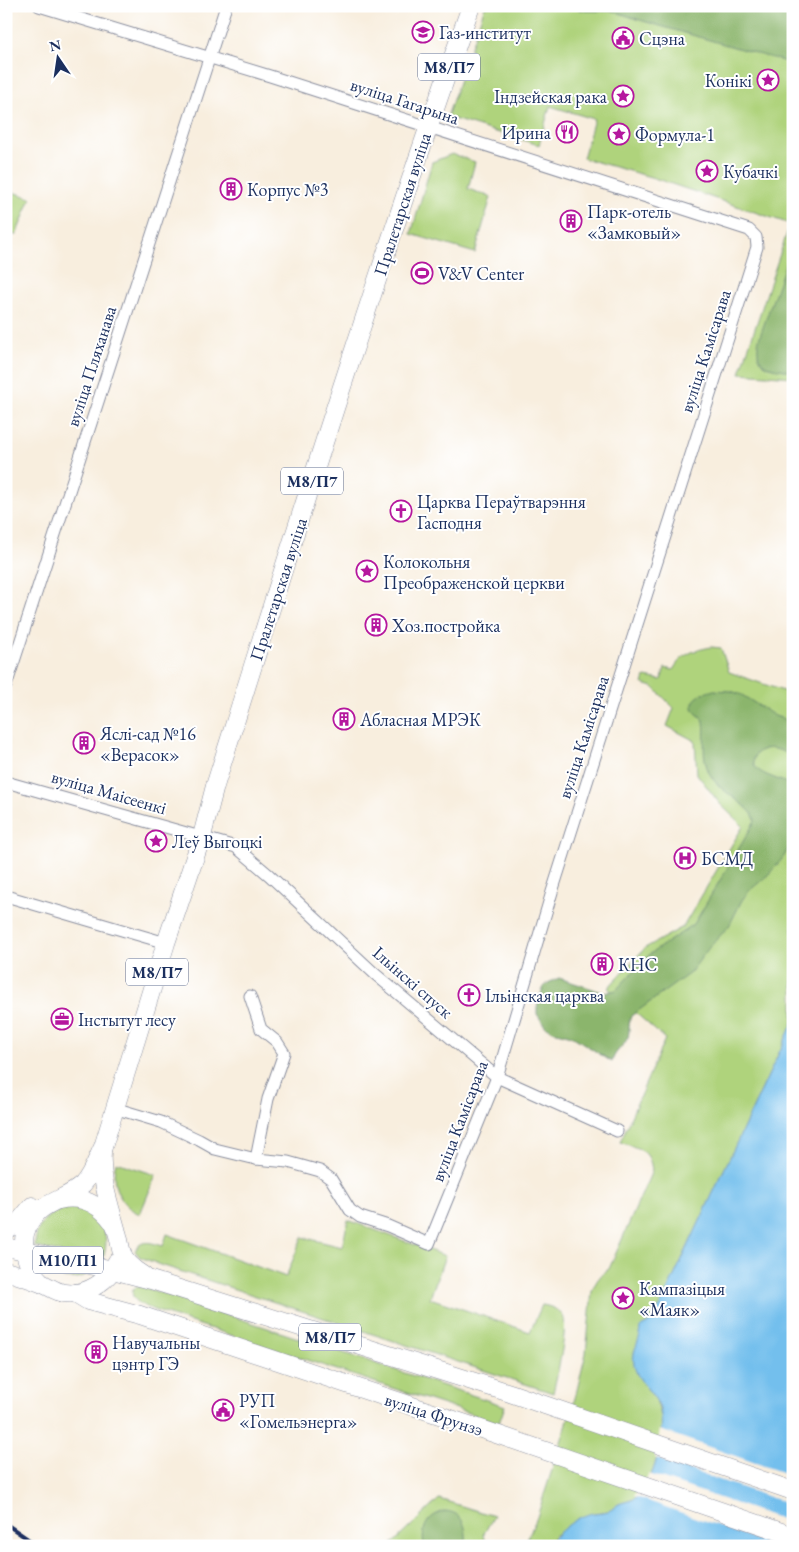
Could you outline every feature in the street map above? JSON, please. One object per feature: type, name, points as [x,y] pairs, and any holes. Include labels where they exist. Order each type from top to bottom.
[{"type":"main road","name":"Пралетарская вуліца","points":[[54,1201],[75,1191],[83,1184],[90,1175],[102,1146],[166,942],[202,836],[214,786],[346,374],[470,6]]},
{"type":"main road","name":"Пралетарская вуліца","points":[[102,1146],[102,1174],[114,1224]]},
{"type":"main road","points":[[6,1230],[18,1223],[40,1199],[72,1183],[94,1164]]},
{"type":"main road","points":[[54,1201],[67,1198],[81,1199],[94,1204],[105,1212],[114,1224]]},
{"type":"main road","name":"М8/П7","points":[[24,1251],[25,1234],[32,1219],[40,1210],[54,1201]]},
{"type":"main road","name":"М8/П7","points":[[114,1224],[124,1258],[131,1267],[151,1280],[510,1393],[793,1491]]},
{"type":"main road","name":"вуліца Фрунзэ","points":[[6,1271],[64,1293],[90,1290],[103,1282],[112,1270],[119,1246]]},
{"type":"main road","name":"М10/П1","points":[[6,1247],[151,1280]]},
{"type":"main road","points":[[24,1251],[30,1270],[43,1284]]},
{"type":"main road","name":"вуліца Фрунзэ","points":[[75,1293],[88,1301],[140,1315],[793,1536]]},
{"type":"street","name":"вуліца Гагарына","points":[[40,6],[210,58],[749,230],[756,237]]},
{"type":"street","name":"вуліца Пляханава","points":[[6,686],[226,6]]},
{"type":"street","name":"вуліца Камісарава","points":[[256,1159],[288,1162],[320,1171],[331,1179],[350,1210],[360,1217],[388,1226],[429,1244],[497,1077],[552,892],[757,247],[756,237]]},
{"type":"street","name":"вуліца Маісеенкі","points":[[6,782],[202,836]]},
{"type":"street","name":"Ільінскі спуск","points":[[202,836],[229,844],[246,854],[375,974],[497,1077],[618,1131]]},
{"type":"street","points":[[6,896],[166,942]]},
{"type":"street","points":[[114,1108],[161,1122],[215,1149],[256,1159],[268,1099],[284,1053],[277,1042],[261,1030],[250,996]]},
{"type":"green space","points":[[485,6],[793,6],[793,377],[740,373],[790,224],[654,178],[583,158],[594,119],[550,106],[539,145],[447,117]]},
{"type":"green space","points":[[569,6],[793,6],[793,64],[613,11],[585,11]]},
{"type":"green space","points":[[452,154],[475,162],[468,189],[491,197],[475,253],[411,234],[432,162]]},
{"type":"green space","points":[[6,190],[31,198],[16,235],[6,234]]},
{"type":"green space","points":[[793,242],[793,371],[765,365],[761,361],[758,349],[759,339]]},
{"type":"green space","points":[[711,647],[721,648],[729,672],[789,693],[793,692],[793,1023],[660,1306],[650,1322],[642,1327],[640,1339],[634,1352],[643,1383],[656,1400],[663,1422],[659,1451],[653,1471],[638,1496],[634,1499],[619,1504],[609,1511],[592,1513],[555,1535],[547,1546],[524,1546],[537,1517],[575,1398],[586,1353],[592,1291],[599,1278],[609,1269],[652,1171],[646,1154],[638,1148],[620,1142],[665,1039],[608,988],[645,948],[683,927],[743,826],[720,804],[697,774],[695,741],[667,726],[674,708],[653,687],[643,684],[645,677],[661,680],[665,668],[673,670],[684,656]]},
{"type":"green space","points":[[714,690],[731,691],[742,695],[775,716],[793,722],[793,756],[770,748],[760,751],[754,758],[754,764],[762,772],[793,787],[792,839],[783,858],[768,875],[749,891],[742,900],[729,926],[690,973],[631,1016],[628,1037],[612,1062],[572,1036],[553,1031],[545,1026],[537,1014],[537,1007],[543,988],[548,983],[559,978],[605,993],[616,990],[650,954],[694,924],[751,828],[755,820],[753,815],[720,787],[709,773],[706,764],[704,754],[704,721],[695,712],[693,702],[699,696]]},
{"type":"green space","points":[[116,1162],[156,1175],[140,1214],[127,1205],[118,1193],[114,1178]]},
{"type":"green space","points":[[70,1208],[80,1209],[89,1213],[101,1225],[106,1241],[102,1261],[35,1247],[37,1232],[44,1220],[55,1213]]},
{"type":"green space","points":[[348,1220],[445,1256],[430,1298],[530,1332],[542,1305],[559,1311],[563,1316],[564,1331],[553,1393],[161,1265],[140,1257],[135,1251],[140,1244],[147,1242],[163,1246],[167,1234],[286,1277],[302,1237],[342,1247]]},
{"type":"green space","points":[[41,1262],[91,1272],[77,1278],[64,1278],[46,1268]]},
{"type":"green space","points":[[143,1287],[505,1406],[499,1423],[154,1310],[142,1305],[133,1297],[133,1289]]},
{"type":"green space","points":[[439,1499],[494,1516],[483,1535],[487,1546],[390,1546]]},
{"type":"green space","points":[[446,1511],[457,1515],[464,1523],[466,1546],[424,1546],[423,1539],[427,1523],[434,1516]]},
{"type":"water","points":[[793,1023],[793,1546],[547,1546],[555,1536],[577,1519],[591,1513],[609,1511],[619,1504],[632,1500],[640,1494],[647,1484],[653,1471],[660,1443],[661,1416],[659,1406],[635,1370],[633,1359],[641,1327],[650,1322],[660,1306]]},
{"type":"pier","points":[[660,1430],[793,1476],[793,1505],[655,1458]]},
{"type":"pier","points":[[649,1474],[793,1523],[793,1546],[776,1546],[634,1496]]},
{"type":"railway","points":[[6,1524],[38,1546]]},
{"type":"place","name":"Газ-институт","points":[[423,32]]},
{"type":"place","name":"Сцэна","points":[[623,38]]},
{"type":"place","name":"Конікі","points":[[768,80]]},
{"type":"place","name":"Індзейская рака","points":[[623,96]]},
{"type":"place","name":"Ирина","points":[[567,132]]},
{"type":"place","name":"Формула-1","points":[[619,134]]},
{"type":"place","name":"Кубачкі","points":[[707,171]]},
{"type":"place","name":"Корпус №3","points":[[231,189]]},
{"type":"place","name":"Парк-отель «Замковый»","points":[[571,221]]},
{"type":"place","name":"V&V Center","points":[[422,273]]},
{"type":"place","name":"Царква Пераўтварэння Гасподня","points":[[401,511]]},
{"type":"place","name":"Колокольня Преображенской церкви","points":[[367,571]]},
{"type":"place","name":"Хоз.постройка","points":[[376,625]]},
{"type":"place","name":"Абласная МРЭК","points":[[344,719]]},
{"type":"place","name":"Яслі-сад №16 «Верасок»","points":[[84,743]]},
{"type":"place","name":"Леў Выгоцкі","points":[[156,841]]},
{"type":"place","name":"БСМД","points":[[685,858]]},
{"type":"place","name":"КНС","points":[[602,964]]},
{"type":"place","name":"Ільінская царква","points":[[469,995]]},
{"type":"place","name":"Інстытут лесу","points":[[62,1019]]},
{"type":"place","name":"Кампазіцыя «Маяк»","points":[[623,1298]]},
{"type":"place","name":"Навучальны цэнтр ГЭ","points":[[96,1352]]},
{"type":"place","name":"РУП «Гомельэнерга»","points":[[223,1410]]}]
